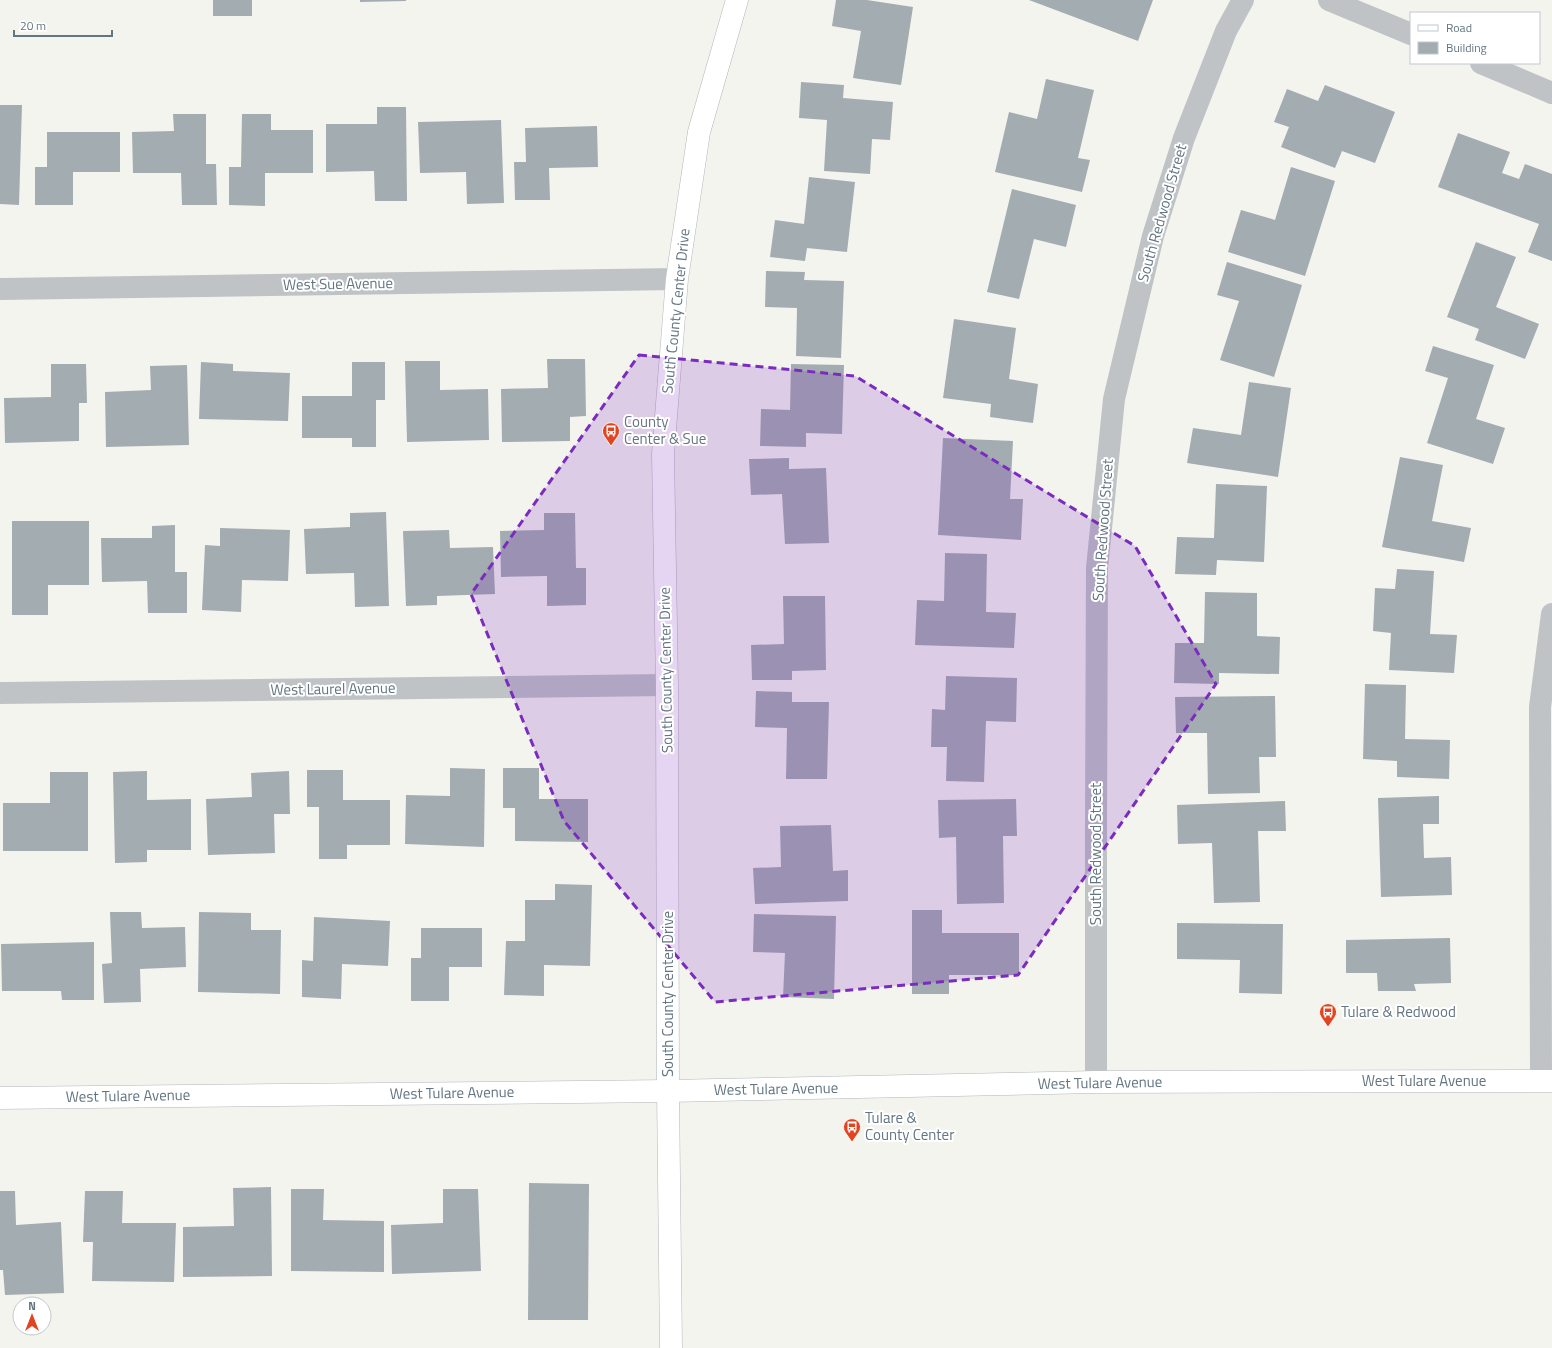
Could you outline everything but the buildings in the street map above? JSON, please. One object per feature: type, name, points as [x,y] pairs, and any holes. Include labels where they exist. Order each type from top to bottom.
[{"type":"street","name":"South County Center Drive","points":[[671,1348],[668,1091],[667,685],[663,454],[677,279],[699,132],[737,0]]},
{"type":"street","name":"South Redwood Street","points":[[1096,1082],[1098,568],[1114,400],[1153,236],[1181,145],[1226,31],[1243,0]]},
{"type":"street","points":[[1330,0],[1410,34]]},
{"type":"street","points":[[1483,64],[1552,93]]},
{"type":"street","name":"West Sue Avenue","points":[[0,289],[677,279]]},
{"type":"street","points":[[1547,1081],[1540,707],[1552,614]]},
{"type":"street","name":"West Laurel Avenue","points":[[0,694],[667,685]]},
{"type":"street","name":"West Tulare Avenue","points":[[0,1098],[668,1091],[1096,1082],[1547,1081]]},
{"type":"highlighted area","points":[[639,355],[855,376],[1135,546],[1216,684],[1018,975],[715,1002],[564,821],[471,594]]},
{"type":"place","name":"County Center & Sue","points":[[611,446]]},
{"type":"place","name":"Tulare & Redwood","points":[[1328,1027]]},
{"type":"place","name":"Tulare & County Center","points":[[852,1142]]}]
